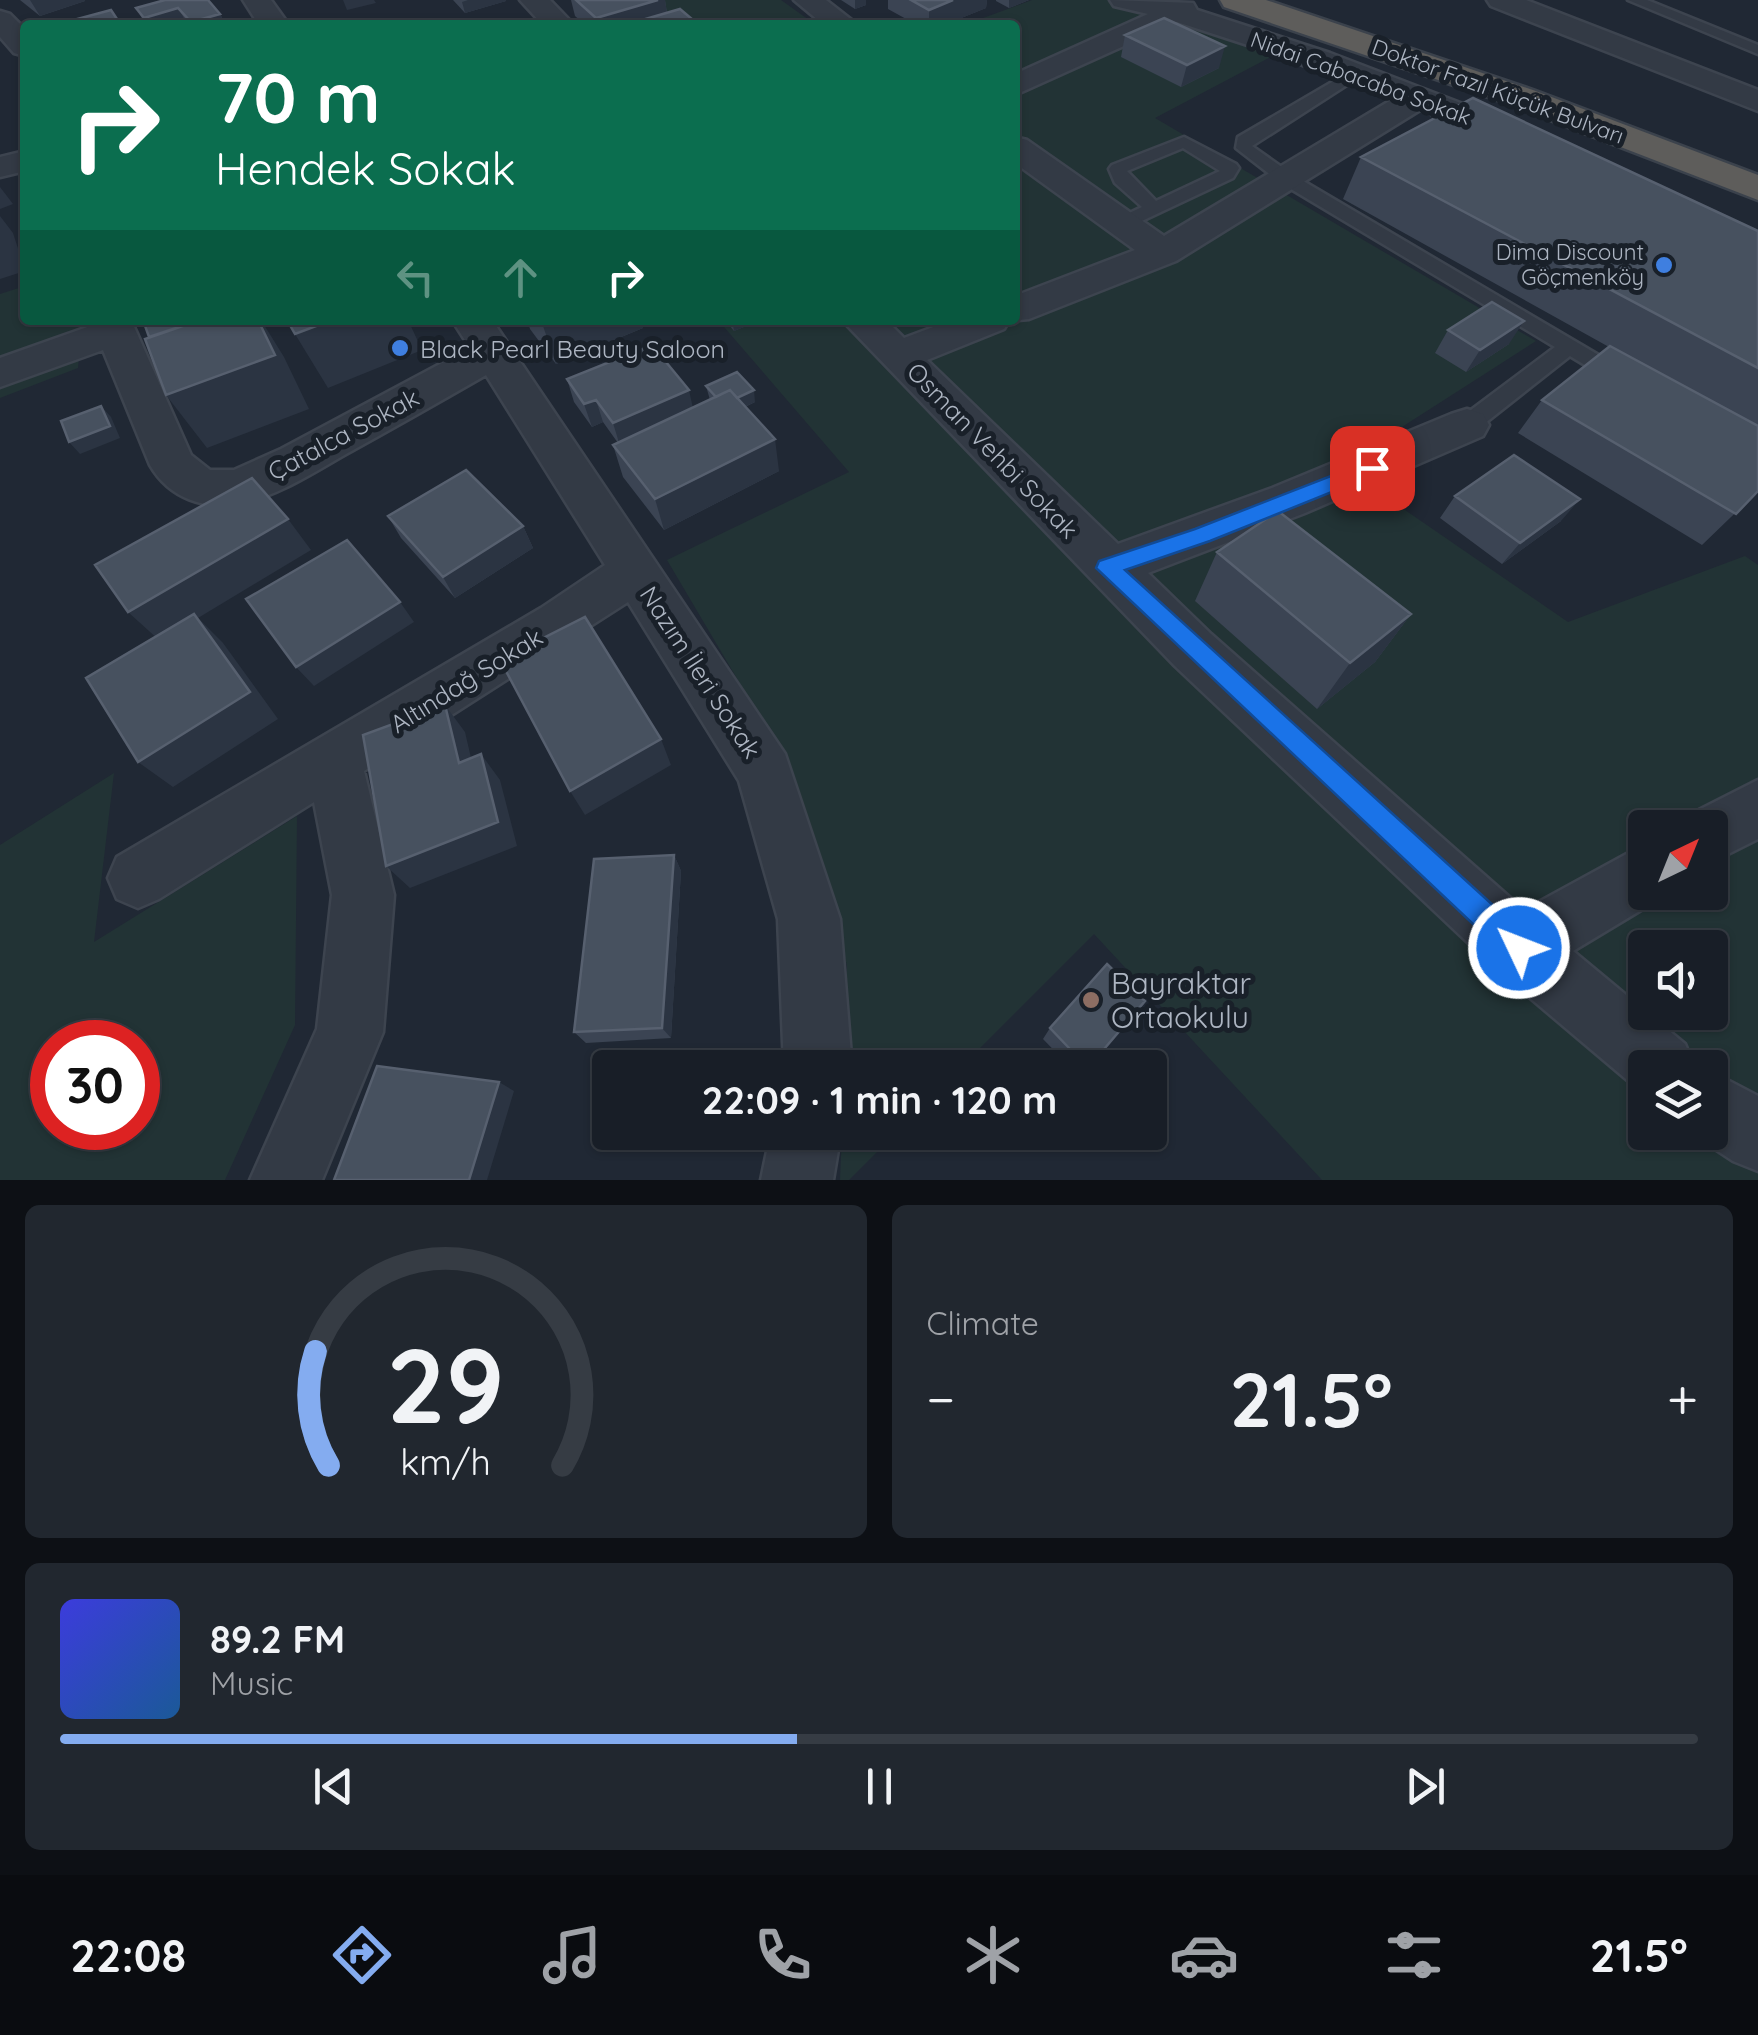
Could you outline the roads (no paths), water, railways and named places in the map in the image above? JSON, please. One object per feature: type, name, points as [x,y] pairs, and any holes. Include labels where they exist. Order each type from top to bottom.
[{"type":"highway","name":"Doktor Fazıl Küçük Bulvarı","points":[[1235,0],[1358,64],[1521,97],[1758,188]]},
{"type":"highway","name":"Doktor Fazıl Küçük Bulvarı","points":[[1313,0],[1469,51],[1758,156]]},
{"type":"street","points":[[534,0],[554,20]]},
{"type":"street","points":[[808,0],[836,20]]},
{"type":"street","name":"Nidai Cabacaba Sokak","points":[[1124,0],[1190,6],[1358,64],[1417,98],[1534,142]]},
{"type":"street","points":[[1501,0],[1758,100]]},
{"type":"street","points":[[1020,84],[1190,6]]},
{"type":"street","points":[[0,20],[20,42]]},
{"type":"street","points":[[1020,308],[1163,254],[1417,98]]},
{"type":"street","points":[[1020,150],[1139,216],[1163,254]]},
{"type":"street","name":"Osman Vehbi Sokak","points":[[867,325],[1107,568],[1519,948],[1640,1050]]},
{"type":"street","points":[[900,355],[977,325]]},
{"type":"street","points":[[0,374],[113,326]]},
{"type":"street","name":"Çatalca Sokak","points":[[113,326],[173,465],[200,487],[239,488],[254,481],[482,337]]},
{"type":"street","name":"Nazım İleri Sokak","points":[[482,337],[765,772],[809,919],[817,1050]]},
{"type":"street","points":[[1107,568],[1372,468],[1467,425]]},
{"type":"street","name":"Altındağ Sokak","points":[[138,878],[559,623],[636,570]]},
{"type":"street","points":[[286,1180],[350,1032],[363,895],[334,761]]},
{"type":"street","points":[[1728,824],[1758,807]]},
{"type":"street","points":[[1519,948],[1628,884]]},
{"type":"street","points":[[1728,1117],[1758,1136]]},
{"type":"street","points":[[797,1180],[803,1150]]},
{"type":"lane","points":[[1634,0],[1758,50]]},
{"type":"lane","points":[[1358,64],[1244,141],[1250,155],[1567,348],[1636,385]]},
{"type":"lane","points":[[1184,142],[1230,168],[1228,174],[1139,216],[1118,169],[1184,142]]},
{"type":"lane","points":[[1467,425],[1567,348]]},
{"type":"place","name":"Dima Discount Göçmenköy","points":[[1664,265]]},
{"type":"place","name":"Black Pearl Beauty Saloon","points":[[400,348]]},
{"type":"place","name":"Bayraktar Ortaokulu","points":[[1091,1000]]}]
